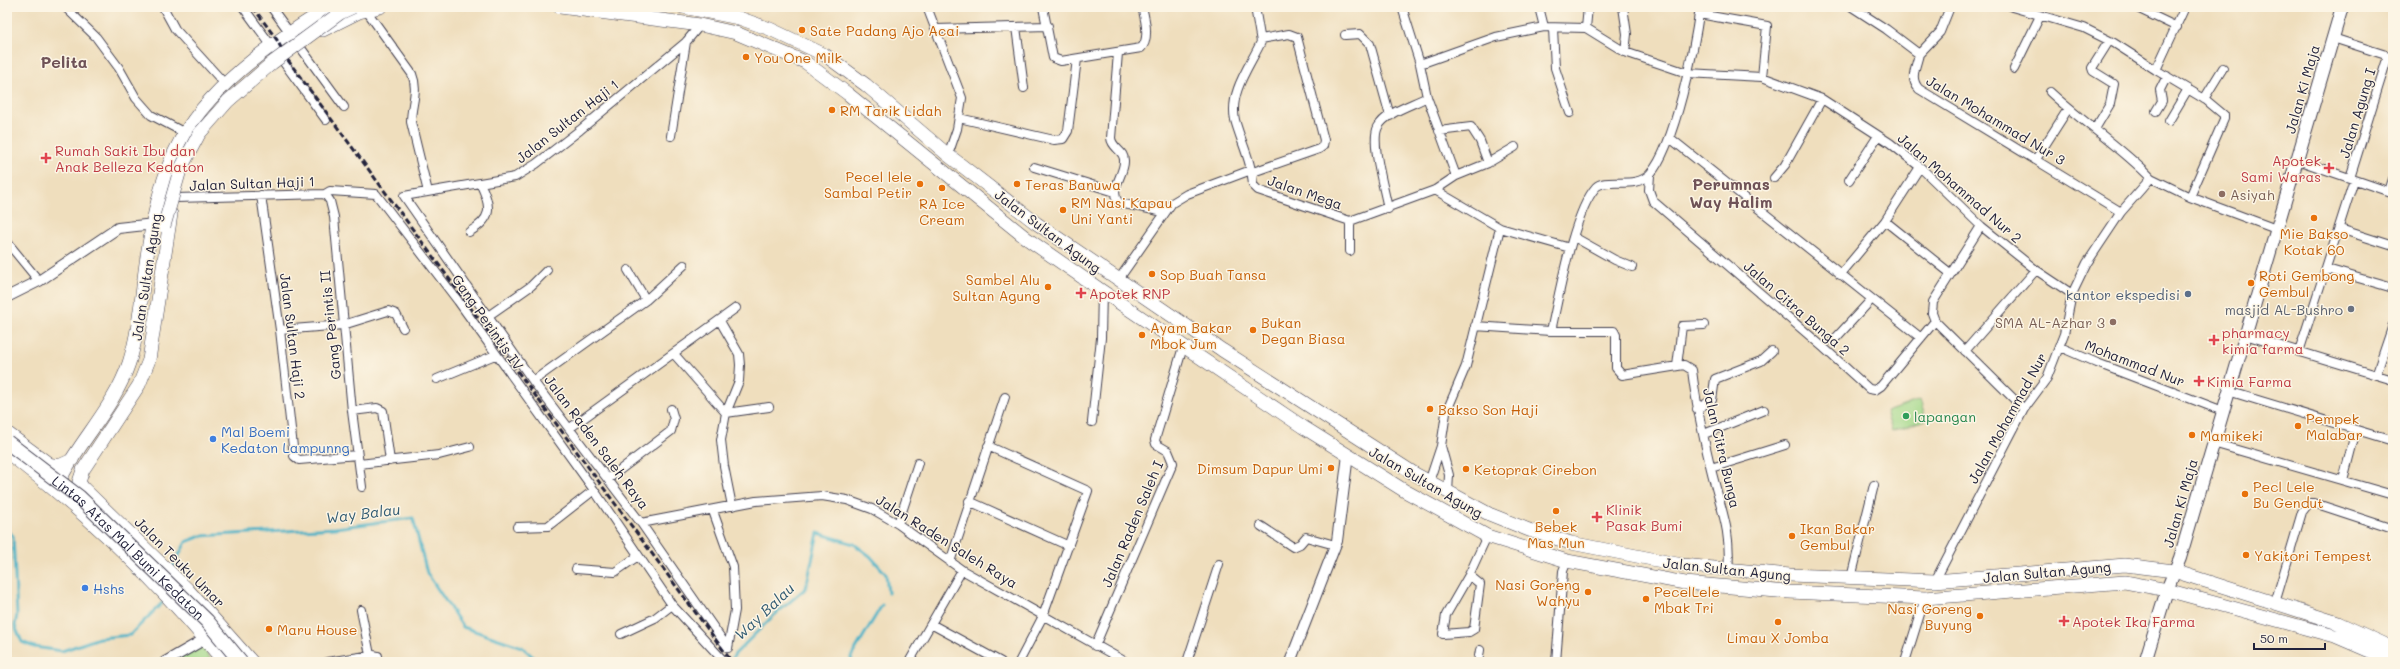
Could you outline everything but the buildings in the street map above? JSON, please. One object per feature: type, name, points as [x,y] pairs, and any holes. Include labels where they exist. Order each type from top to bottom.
[{"type":"highway","name":"Lintas Atas Mal Bumi Kedaton","points":[[9,437],[79,497],[207,621],[241,662]]},
{"type":"main road","name":"Jalan Sultan Agung","points":[[83,488],[79,481],[82,472],[139,385],[149,360],[163,181],[175,150],[185,133],[209,100],[225,84],[289,32],[330,7]]},
{"type":"main road","points":[[159,229],[172,170],[194,128],[223,96],[266,58],[339,7]]},
{"type":"main road","name":"Jalan Sultan Agung","points":[[62,494],[62,476],[107,409],[128,364],[159,229],[176,198],[193,153],[206,132],[250,87],[283,63],[323,30],[360,9],[380,7]]},
{"type":"main road","name":"Jalan Sultan Agung","points":[[560,7],[700,24],[736,33],[805,62],[848,94],[1026,238],[1183,348],[1405,491],[1486,536],[1567,561],[1685,583],[1796,593],[1925,598],[2125,582],[2167,590],[2335,636],[2393,661]]},
{"type":"main road","name":"Jalan Sultan Agung","points":[[683,7],[711,10],[739,18],[770,29],[825,56],[866,85],[948,155],[1036,223],[1222,350],[1415,474],[1490,514],[1571,543],[1682,565],[1728,570],[1850,578],[1935,581],[2124,566],[2174,571],[2338,623],[2393,648]]},
{"type":"main road","name":"Jalan Ki Maja","points":[[2146,662],[2223,411],[2342,7]]},
{"type":"main road","points":[[159,229],[180,170],[199,134],[228,101],[272,63],[340,13],[360,9]]},
{"type":"main road","points":[[239,73],[250,87]]},
{"type":"main road","points":[[1026,238],[1036,223]]},
{"type":"main road","points":[[1212,366],[1222,350]]},
{"type":"main road","points":[[9,437],[51,465],[61,466],[72,460]]},
{"type":"main road","points":[[9,437],[14,446],[7,451],[62,494],[113,543],[173,603],[224,662]]},
{"type":"main road","points":[[1405,491],[1415,474]]},
{"type":"main road","name":"Jalan Teuku Umar","points":[[83,488],[187,590],[252,662]]},
{"type":"main road","points":[[113,543],[120,547],[128,547],[130,542],[127,532]]},
{"type":"main road","points":[[1983,578],[1985,594]]},
{"type":"main road","points":[[173,603],[171,597],[175,590],[181,588],[187,590]]},
{"type":"street","points":[[65,7],[96,37],[119,68],[136,98],[151,115],[185,133]]},
{"type":"street","points":[[163,7],[175,29],[225,84]]},
{"type":"street","points":[[243,7],[326,120]]},
{"type":"street","points":[[271,7],[344,107]]},
{"type":"street","points":[[927,7],[962,98],[959,118],[948,155]]},
{"type":"street","points":[[1043,7],[1048,26],[1053,58],[1057,61],[1118,53],[1141,48],[1144,45],[1145,19],[1142,7]]},
{"type":"street","points":[[1118,279],[1164,212],[1172,203],[1187,194],[1319,149],[1323,146],[1324,140],[1298,37],[1289,34],[1261,39],[1255,7]]},
{"type":"street","points":[[1402,7],[1420,64],[1427,97],[1456,176]]},
{"type":"street","points":[[1539,7],[1549,27],[1555,68],[1570,113]]},
{"type":"street","points":[[1420,64],[1496,37],[1549,27],[1586,28],[1588,7]]},
{"type":"street","points":[[1623,7],[1626,30],[1625,52]]},
{"type":"street","points":[[1852,7],[1880,24],[1920,54],[1940,32],[1950,7]]},
{"type":"street","points":[[2135,7],[2177,27]]},
{"type":"street","points":[[2156,70],[2185,7]]},
{"type":"street","points":[[2016,8],[2084,28],[2109,41],[2188,89],[2204,99],[2224,115],[2224,119],[2190,197]]},
{"type":"street","points":[[360,9],[412,74],[416,82],[416,95],[411,111],[411,122],[428,192]]},
{"type":"street","points":[[1551,332],[1570,248],[1585,205],[1597,186],[1601,184],[1634,182],[1650,175],[1670,138],[1687,73],[1699,10],[1768,26],[1762,77]]},
{"type":"street","points":[[2014,69],[2040,16]]},
{"type":"street","name":"Jalan Sultan Haji 1","points":[[404,196],[481,185],[514,177],[536,164],[686,42],[700,24]]},
{"type":"street","points":[[936,29],[1048,26]]},
{"type":"street","points":[[1016,27],[1024,88]]},
{"type":"street","name":"Jalan Mohammad Nur 2","points":[[1586,28],[1625,52],[1687,73],[1762,77],[1822,99],[1878,136],[1920,167],[1981,226],[2036,270],[2072,294]]},
{"type":"street","points":[[1345,35],[1360,34],[1370,44],[1390,116]]},
{"type":"street","points":[[2333,38],[2391,57]]},
{"type":"street","name":"Jalan Mega","points":[[1261,39],[1236,97],[1235,118],[1252,171],[1253,185],[1258,190],[1350,221],[1388,209],[1435,190],[1456,176],[1488,163],[1515,147]]},
{"type":"street","points":[[2095,129],[2110,104],[2114,84],[2093,71],[2092,68],[2109,41]]},
{"type":"street","points":[[671,136],[686,42]]},
{"type":"street","points":[[1118,53],[1111,138],[1113,146],[1121,152],[1124,161],[1115,192],[1115,199],[1119,203],[1164,212]]},
{"type":"street","name":"Jalan Mohammad Nur 3","points":[[1920,54],[1913,77],[1913,83],[1919,89],[2122,212]]},
{"type":"street","name":"Jalan Agung I","points":[[2299,352],[2340,229],[2352,179],[2391,57]]},
{"type":"street","points":[[959,118],[1054,140],[1062,139],[1068,131],[1077,59]]},
{"type":"street","points":[[2204,99],[2223,68]]},
{"type":"street","points":[[2156,111],[2162,101],[2160,90],[2167,76]]},
{"type":"street","points":[[2169,122],[2188,89]]},
{"type":"street","points":[[2050,92],[2068,109],[2137,163],[2151,178],[2190,197],[2276,229]]},
{"type":"street","points":[[1388,209],[1376,135],[1378,126],[1390,116],[1427,97]]},
{"type":"street","points":[[1774,178],[1785,165],[1822,99]]},
{"type":"street","points":[[2036,159],[2068,109]]},
{"type":"street","points":[[1440,132],[1471,127],[1480,141],[1488,163]]},
{"type":"street","points":[[1849,180],[1878,136]]},
{"type":"street","points":[[1670,138],[1871,300],[1921,338]]},
{"type":"street","points":[[2296,160],[2391,192],[2393,179]]},
{"type":"street","points":[[1034,167],[1115,192]]},
{"type":"street","points":[[1840,275],[1885,222],[1920,167]]},
{"type":"street","name":"Jalan Citra Bunga 2","points":[[1650,175],[1649,190],[1653,201],[1824,348],[1869,389],[1875,390],[1881,386],[1935,321]]},
{"type":"street","name":"Jalan Mohammad Nur","points":[[1935,581],[2024,409],[2047,378],[2060,347],[2072,294],[2087,263],[2122,212],[2151,178]]},
{"type":"street","points":[[469,232],[481,226],[486,221],[488,214],[488,208],[481,185]]},
{"type":"street","points":[[1435,190],[1500,228],[1570,248]]},
{"type":"street","name":"Jalan Sultan Haji 1","points":[[176,198],[325,194],[330,191],[376,194]]},
{"type":"street","name":"Gang Perintis II","points":[[325,194],[330,201],[334,217],[343,325],[362,487]]},
{"type":"street","name":"Gang Perintis IV","points":[[376,194],[458,301],[495,355],[594,490],[672,605],[720,658]]},
{"type":"street","name":"Jalan Sultan Haji 2","points":[[261,195],[280,330],[294,456],[299,460],[390,461],[439,455],[470,447]]},
{"type":"street","name":"Jalan Raden Saleh Raya","points":[[404,196],[533,381],[641,523],[713,511],[756,501],[822,496],[872,508],[898,524],[962,570],[1095,646],[1126,662]]},
{"type":"street","points":[[1350,221],[1350,252]]},
{"type":"street","points":[[1885,222],[1950,274]]},
{"type":"street","points":[[1981,226],[1933,302],[1932,313],[1935,321],[2024,409]]},
{"type":"street","points":[[7,297],[39,281],[118,228],[159,229]]},
{"type":"street","points":[[1429,482],[1441,446],[1446,413],[1466,366],[1500,228]]},
{"type":"street","points":[[2340,229],[2393,246]]},
{"type":"street","points":[[1574,237],[1615,260],[1632,267]]},
{"type":"street","points":[[7,242],[39,281]]},
{"type":"street","points":[[533,381],[646,300],[684,265]]},
{"type":"street","points":[[2326,268],[2393,288]]},
{"type":"street","points":[[488,316],[531,286],[547,270]]},
{"type":"street","points":[[628,270],[646,300]]},
{"type":"street","points":[[1965,350],[2036,270]]},
{"type":"street","points":[[1092,422],[1101,338],[1102,291]]},
{"type":"street","points":[[1833,341],[1871,300]]},
{"type":"street","points":[[570,428],[736,308]]},
{"type":"street","points":[[280,330],[343,325],[391,311],[396,314],[402,328]]},
{"type":"street","points":[[720,321],[739,354],[740,365],[739,381],[726,413],[722,440],[724,466],[732,506]]},
{"type":"street","points":[[1475,326],[1551,332],[1614,331],[1616,335],[1616,368],[1622,375],[1677,366],[1682,326],[1704,325]]},
{"type":"street","points":[[2376,375],[2393,325]]},
{"type":"street","points":[[2245,335],[2393,380]]},
{"type":"street","name":"Mohammad Nur","points":[[2060,347],[2111,369],[2223,411]]},
{"type":"street","name":"Jalan Raden Saleh I","points":[[1095,646],[1173,463],[1171,454],[1156,444],[1155,440],[1183,348]]},
{"type":"street","points":[[1697,409],[1712,400],[1715,379],[1761,361],[1772,351]]},
{"type":"street","points":[[674,354],[726,413]]},
{"type":"street","points":[[437,379],[495,355]]},
{"type":"street","name":"Jalan Citra Bunga","points":[[1677,366],[1684,365],[1692,370],[1697,409],[1711,468],[1728,526],[1730,552],[1728,570]]},
{"type":"street","points":[[2228,391],[2393,441]]},
{"type":"street","points":[[950,562],[1005,397]]},
{"type":"street","points":[[726,413],[769,407]]},
{"type":"street","points":[[352,411],[377,408],[383,410],[390,461]]},
{"type":"street","points":[[608,479],[671,431],[674,419],[671,409]]},
{"type":"street","points":[[1704,434],[1764,410]]},
{"type":"street","points":[[2343,480],[2356,430]]},
{"type":"street","points":[[2213,444],[2393,495]]},
{"type":"street","points":[[1711,468],[1785,445]]},
{"type":"street","points":[[988,446],[1087,490],[1088,496],[1042,616],[1019,662]]},
{"type":"street","points":[[1441,446],[1449,475],[1448,492]]},
{"type":"street","points":[[1290,662],[1339,535],[1348,455]]},
{"type":"street","points":[[898,524],[918,462]]},
{"type":"street","points":[[1850,578],[1874,486]]},
{"type":"street","points":[[517,527],[548,526],[594,490]]},
{"type":"street","points":[[970,501],[1069,546]]},
{"type":"street","points":[[2275,603],[2302,512],[2309,503],[2314,503],[2393,529]]},
{"type":"street","points":[[641,523],[728,648],[735,610],[733,566],[713,511]]},
{"type":"street","points":[[1261,526],[1293,547],[1308,537],[1335,545]]},
{"type":"street","points":[[1469,576],[1480,584],[1474,629],[1469,632],[1443,634],[1446,615],[1469,576],[1486,536]]},
{"type":"street","points":[[576,569],[616,572],[638,556]]},
{"type":"street","points":[[1556,662],[1559,643],[1563,571],[1567,561]]},
{"type":"street","points":[[1187,662],[1219,564]]},
{"type":"street","points":[[909,662],[962,570]]},
{"type":"street","points":[[1905,662],[1925,598]]},
{"type":"street","points":[[620,634],[655,618],[672,605]]},
{"type":"street","points":[[361,610],[370,655]]},
{"type":"street","points":[[931,624],[1001,662]]},
{"type":"street","points":[[165,662],[205,639]]},
{"type":"street","points":[[1478,662],[1480,650]]},
{"type":"street","points":[[327,662],[370,655],[378,656],[379,662]]},
{"type":"green space","name":"lapangan","points":[[1920,400],[1926,420],[1892,431],[1886,412]]},
{"type":"green space","points":[[199,644],[213,662],[168,662]]},
{"type":"waterway","name":"Way Balau","points":[[173,566],[186,542],[201,536],[335,528],[413,518],[427,573],[463,627],[522,647],[539,662]]},
{"type":"waterway","points":[[7,530],[13,536],[17,615],[15,626],[22,642],[34,647],[62,651],[99,638],[130,635],[162,603]]},
{"type":"waterway","name":"Way Balau","points":[[730,662],[735,654],[772,617],[806,588],[818,533],[854,544],[870,556],[886,574],[888,593]]},
{"type":"waterway","name":"Way Balau","points":[[852,662],[851,657],[882,605]]},
{"type":"railway","points":[[253,7],[277,40],[287,59],[732,662]]},
{"type":"place","name":"Sate Padang Ajo Acai","points":[[802,30]]},
{"type":"place","name":"You One Milk","points":[[746,57]]},
{"type":"place","name":"RM Tarik Lidah","points":[[832,110]]},
{"type":"place","name":"Rumah Sakit Ibu dan Anak Belleza Kedaton","points":[[46,158]]},
{"type":"place","name":"Apotek Sami Waras","points":[[2329,168]]},
{"type":"place","name":"Pecel lele Sambal Petir","points":[[920,184]]},
{"type":"place","name":"Teras Banuwa","points":[[1017,184]]},
{"type":"place","name":"RA Ice Cream","points":[[942,188]]},
{"type":"place","name":"Asiyah","points":[[2222,194]]},
{"type":"place","name":"RM Nasi Kapau Uni Yanti","points":[[1063,210]]},
{"type":"place","name":"Mie Bakso Kotak 60","points":[[2314,218]]},
{"type":"place","name":"Sop Buah Tansa","points":[[1152,274]]},
{"type":"place","name":"Roti Gembong Gembul","points":[[2251,283]]},
{"type":"place","name":"Sambel Alu Sultan Agung","points":[[1048,287]]},
{"type":"place","name":"Apotek RNP","points":[[1081,293]]},
{"type":"place","name":"kantor ekspedisi","points":[[2188,294]]},
{"type":"place","name":"masjid AL-Bushro","points":[[2351,309]]},
{"type":"place","name":"SMA AL-Azhar 3","points":[[2113,322]]},
{"type":"place","name":"Bukan Degan Biasa","points":[[1253,330]]},
{"type":"place","name":"Ayam Bakar Mbok Jum","points":[[1142,335]]},
{"type":"place","name":"pharmacy kimia farma","points":[[2214,340]]},
{"type":"place","name":"Kimia Farma","points":[[2199,381]]},
{"type":"place","name":"Bakso Son Haji","points":[[1430,409]]},
{"type":"place","name":"lapangan","points":[[1906,416]]},
{"type":"place","name":"Pempek Malabar","points":[[2298,426]]},
{"type":"place","name":"Mamikeki","points":[[2192,435]]},
{"type":"place","name":"Mal Boemi Kedaton Lampunng","points":[[213,439]]},
{"type":"place","name":"Dimsum Dapur Umi","points":[[1331,468]]},
{"type":"place","name":"Ketoprak Cirebon","points":[[1466,469]]},
{"type":"place","name":"Pecl Lele Bu Gendut","points":[[2245,494]]},
{"type":"place","name":"Bebek Mas Mun","points":[[1556,511]]},
{"type":"place","name":"Klinik Pasak Bumi","points":[[1597,517]]},
{"type":"place","name":"Ikan Bakar Gembul","points":[[1792,536]]},
{"type":"place","name":"Yakitori Tempest","points":[[2246,555]]},
{"type":"place","name":"Hshs","points":[[85,588]]},
{"type":"place","name":"Nasi Goreng Wahyu","points":[[1588,592]]},
{"type":"place","name":"PecelLele Mbak Tri","points":[[1646,599]]},
{"type":"place","name":"Nasi Goreng Buyung","points":[[1980,616]]},
{"type":"place","name":"Apotek Ika Farma","points":[[2064,621]]},
{"type":"place","name":"Limau X Jomba","points":[[1778,622]]},
{"type":"place","name":"Maru House","points":[[269,629]]},
{"type":"district","name":"Pelita","points":[[64,61]]},
{"type":"district","name":"Perumnas Way Halim","points":[[1731,192]]}]
